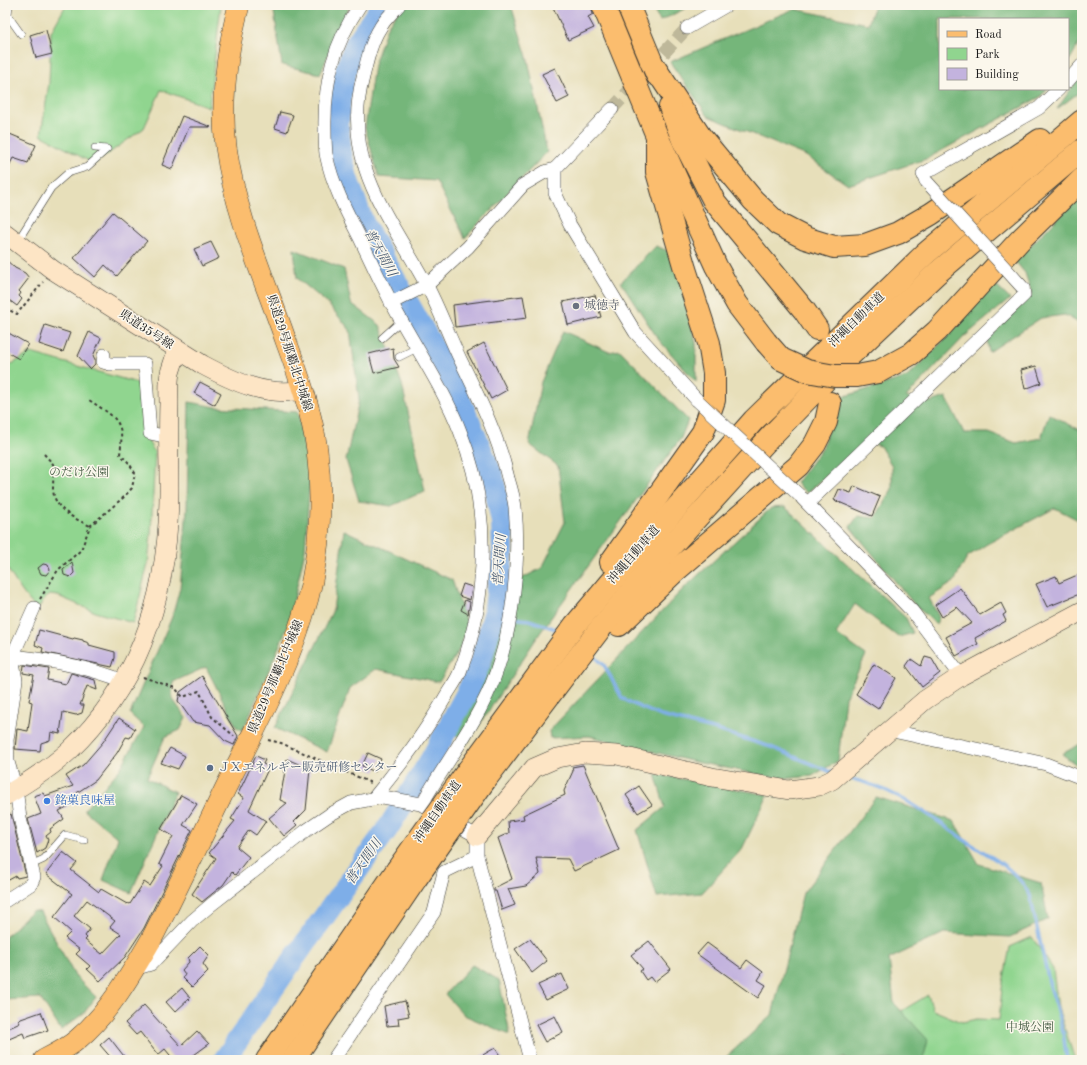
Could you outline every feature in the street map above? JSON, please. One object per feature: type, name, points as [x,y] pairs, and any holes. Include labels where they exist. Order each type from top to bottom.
[{"type":"highway","points":[[603,5],[657,136],[716,266],[738,304],[766,342],[781,359],[807,371],[835,376],[857,376],[878,372],[911,354],[938,331],[1021,239],[1082,179]]},
{"type":"highway","points":[[628,5],[683,140],[714,201],[804,310],[817,329]]},
{"type":"highway","points":[[651,62],[700,136],[753,200],[778,224],[805,238],[834,247],[865,245],[898,233],[931,214],[1082,110]]},
{"type":"highway","name":"沖縄自動車道","points":[[267,1060],[406,875],[477,774],[575,625],[630,560],[754,420],[924,255],[1082,121]]},
{"type":"highway","points":[[575,625],[590,592],[703,432],[714,400],[714,373],[709,343],[685,269],[657,172],[657,136]]},
{"type":"highway","name":"沖縄自動車道","points":[[477,774],[539,707],[599,630],[650,569],[772,435],[844,361],[938,273],[1082,150]]},
{"type":"highway","points":[[539,707],[582,669],[625,619],[662,584],[798,466],[815,444],[826,422],[830,403]]},
{"type":"highway","name":"沖縄自動車道","points":[[293,1060],[406,875]]},
{"type":"main road","name":"県道29号那覇北中城線","points":[[44,1060],[64,1049],[89,1029],[105,1011],[134,969],[169,906],[270,698],[304,614],[312,581],[317,542],[320,491],[317,450],[311,419],[288,346],[252,248],[231,174],[227,149],[224,110],[225,82],[229,53],[239,5]]},
{"type":"street","points":[[360,5],[348,22],[331,63],[325,104],[326,152],[338,194],[401,321],[417,348],[460,431],[473,473],[482,521],[482,572],[474,626],[461,671],[438,711],[378,798]]},
{"type":"street","points":[[399,5],[380,28],[367,62],[358,97],[356,130],[362,160],[374,192],[396,234],[426,285],[482,403],[502,453],[515,506],[516,554],[508,625],[500,662],[483,704],[426,797],[423,805]]},
{"type":"street","points":[[687,28],[726,5]]},
{"type":"street","points":[[1069,80],[1082,65]]},
{"type":"street","points":[[803,499],[1024,295],[1023,288],[926,181],[923,174],[1039,108],[1058,90]]},
{"type":"street","points":[[392,303],[426,285],[468,246],[523,185],[545,172],[555,169],[612,109]]},
{"type":"street","points":[[555,169],[555,193],[570,225],[635,332],[697,400],[803,499],[912,611],[961,676]]},
{"type":"street","name":"県道35号線","points":[[11,238],[53,270],[177,350],[229,379],[253,387],[276,392],[302,390]]},
{"type":"street","points":[[11,793],[69,752],[131,678],[153,613],[164,567],[169,485],[168,437],[170,375],[177,350]]},
{"type":"street","points":[[104,355],[103,362],[110,364],[145,364],[150,433],[168,437]]},
{"type":"street","points":[[5,901],[31,884],[34,877],[20,818],[11,793],[7,740],[8,720],[16,680],[10,659],[34,608]]},
{"type":"street","points":[[530,1060],[477,856],[477,836],[534,768],[557,758],[585,753],[617,755],[712,777],[789,790],[819,786],[839,774],[888,730],[925,700],[961,676],[1082,611]]},
{"type":"street","points":[[10,659],[20,657],[50,660],[131,678]]},
{"type":"street","points":[[888,730],[1046,764],[1082,778]]},
{"type":"street","points":[[134,969],[151,964],[192,921],[212,904],[307,830],[351,804],[378,798],[423,805],[477,836]]},
{"type":"street","points":[[333,1060],[434,912],[444,872],[477,856]]},
{"type":"lane","points":[[6,10],[21,34]]},
{"type":"lane","points":[[11,238],[51,188],[68,173],[87,167],[108,149],[95,148]]},
{"type":"lane","points":[[382,338],[401,321]]},
{"type":"lane","points":[[399,357],[417,348]]},
{"type":"lane","points":[[31,865],[44,859],[65,836],[84,840]]},
{"type":"path","points":[[5,308],[17,314],[53,270]]},
{"type":"path","points":[[34,608],[58,570],[81,550],[90,526],[124,498],[132,488],[134,473],[129,463],[120,454],[122,438],[120,424],[89,400]]},
{"type":"path","points":[[44,454],[53,464],[53,490],[58,504],[66,515],[90,526]]},
{"type":"path","points":[[131,678],[175,688],[183,697],[198,692],[212,717],[239,740]]},
{"type":"path","points":[[266,739],[281,743],[369,782]]},
{"type":"green space","points":[[66,5],[221,5],[209,107],[161,90],[144,128],[94,164],[41,135],[49,83],[51,32]]},
{"type":"green space","points":[[273,5],[350,5],[320,74],[282,65]]},
{"type":"green space","points":[[402,5],[511,5],[528,60],[547,152],[465,238],[436,181],[379,177],[365,128],[374,65],[387,27]]},
{"type":"green space","points":[[651,5],[692,5],[660,21]]},
{"type":"green space","points":[[875,5],[1082,5],[1082,38],[1069,61],[1069,18],[939,18],[939,90],[1046,90],[1040,97],[926,159],[848,185],[806,156],[708,116],[670,62],[794,9],[868,24]]},
{"type":"green space","points":[[1082,73],[1082,90],[1057,109]]},
{"type":"green space","points":[[1082,194],[1082,325],[1065,315],[1041,318],[989,352],[987,340],[1032,294],[1025,273],[1015,261]]},
{"type":"green space","points":[[656,246],[673,253],[696,343],[696,382],[658,339],[621,282]]},
{"type":"green space","points":[[294,249],[344,269],[351,303],[380,325],[402,384],[425,491],[391,506],[359,501],[346,460],[359,399],[350,330],[328,304],[297,278]]},
{"type":"green space","points":[[994,284],[1010,299],[965,336],[906,397],[931,402],[946,397],[964,433],[989,433],[1016,443],[1041,438],[1049,414],[1082,431],[1082,559],[1080,521],[1055,508],[987,544],[967,557],[954,582],[929,598],[939,617],[936,624],[915,605],[850,527],[858,516],[875,518],[892,489],[892,466],[880,446],[867,441],[807,493],[796,483],[823,447],[836,399],[907,377],[950,334]]},
{"type":"green space","points":[[563,331],[609,352],[620,350],[688,420],[681,438],[540,633],[466,745],[455,734],[492,663],[509,585],[542,568],[565,522],[558,466],[529,444],[541,382]]},
{"type":"green space","name":"のだけ公園","points":[[31,353],[141,384],[142,420],[146,436],[155,452],[148,564],[133,623],[98,613],[58,596],[50,595],[44,599],[38,609],[24,594],[5,565],[5,362],[10,365]]},
{"type":"green space","points":[[189,402],[216,407],[298,412],[310,478],[305,550],[288,626],[243,730],[237,728],[206,667],[173,682],[172,698],[186,718],[180,730],[165,737],[147,778],[175,792],[131,893],[103,880],[118,838],[84,810],[120,769],[144,727],[130,714],[172,617],[180,588],[187,509]]},
{"type":"green space","points":[[785,507],[906,618],[913,633],[898,637],[855,604],[836,634],[866,655],[845,698],[838,761],[812,776],[782,779],[691,761],[589,736],[550,738],[549,731],[682,590],[771,508]]},
{"type":"green space","points":[[344,530],[452,580],[468,626],[460,648],[439,682],[376,669],[350,688],[327,752],[275,728],[333,610]]},
{"type":"green space","points":[[1082,743],[1082,769],[1062,754]]},
{"type":"green space","points":[[655,774],[768,795],[742,849],[702,893],[657,897],[637,830],[665,807]]},
{"type":"green space","points":[[876,797],[954,821],[979,864],[1041,883],[1048,919],[1010,937],[944,933],[889,959],[894,1003],[928,1040],[923,1060],[846,1060],[844,1057],[836,1060],[723,1060],[772,1015],[803,893]]},
{"type":"green space","points":[[32,911],[40,912],[75,976],[96,997],[84,1013],[61,1030],[40,998],[5,1000],[5,937]]},
{"type":"green space","name":"中城公園","points":[[1032,937],[1053,969],[1058,1008],[1075,1060],[856,1060],[898,1013],[928,995],[933,1010],[962,1022],[977,1019],[999,1020],[1002,988],[1010,947]]},
{"type":"green space","points":[[472,965],[499,980],[510,1035],[464,1015],[445,994]]},
{"type":"building","points":[[552,5],[591,5],[593,14],[588,17],[594,28],[568,40]]},
{"type":"building","points":[[46,30],[52,54],[36,58],[30,35]]},
{"type":"building","points":[[555,68],[569,97],[557,103],[542,74]]},
{"type":"building","points":[[280,112],[293,115],[287,132],[275,128]]},
{"type":"building","points":[[182,116],[211,127],[189,127],[172,169],[162,165]]},
{"type":"building","points":[[5,132],[36,145],[28,163],[13,158],[5,174]]},
{"type":"building","points":[[113,212],[147,241],[117,276],[105,265],[95,277],[74,258]]},
{"type":"building","points":[[211,242],[219,258],[202,266],[194,249]]},
{"type":"building","points":[[5,259],[15,268],[25,273],[29,278],[19,291],[21,293],[19,296],[22,299],[17,306],[5,297]]},
{"type":"building","points":[[595,295],[601,317],[568,325],[563,302]]},
{"type":"building","points":[[523,296],[527,318],[455,327],[453,305]]},
{"type":"building","points":[[45,325],[70,333],[63,352],[39,344]]},
{"type":"building","points":[[5,331],[28,344],[19,359],[5,351]]},
{"type":"building","points":[[89,332],[101,338],[93,356],[95,359],[95,364],[90,369],[78,356]]},
{"type":"building","points":[[484,343],[507,390],[491,399],[467,352]]},
{"type":"building","points":[[393,348],[394,359],[399,367],[374,373],[369,354]]},
{"type":"building","points":[[1036,366],[1041,383],[1025,389],[1021,370]]},
{"type":"building","points":[[200,382],[221,393],[215,405],[194,393]]},
{"type":"building","points":[[854,486],[880,497],[872,516],[834,500],[839,489],[851,493]]},
{"type":"building","points":[[72,562],[74,573],[70,577],[64,575],[63,570]]},
{"type":"building","points":[[43,564],[48,565],[50,570],[46,575],[41,574],[38,568]]},
{"type":"building","points":[[1082,573],[1082,593],[1047,607],[1036,584],[1056,576],[1059,583]]},
{"type":"building","points":[[463,584],[472,587],[470,600],[459,596]]},
{"type":"building","points":[[960,588],[980,615],[1001,603],[1006,613],[1003,615],[1006,621],[975,638],[978,644],[956,656],[946,637],[972,623],[957,607],[942,617],[935,605]]},
{"type":"building","points":[[465,600],[470,602],[468,614],[461,610]]},
{"type":"building","points":[[39,630],[73,639],[83,640],[89,643],[89,645],[115,652],[112,667],[42,652],[43,648],[35,645]]},
{"type":"building","points":[[925,657],[932,659],[940,673],[922,687],[906,666],[911,659],[921,666]]},
{"type":"building","points":[[874,664],[896,678],[878,709],[856,694]]},
{"type":"building","points":[[24,665],[49,669],[47,680],[66,684],[71,673],[95,680],[97,690],[87,686],[80,705],[84,705],[82,713],[76,715],[63,712],[60,734],[51,732],[50,740],[41,743],[40,751],[15,749],[17,729],[28,731],[32,702],[29,701],[34,675],[23,673]]},
{"type":"building","points":[[202,676],[238,736],[234,745],[225,741],[210,725],[193,722],[178,701],[180,692]]},
{"type":"building","points":[[119,718],[135,729],[130,738],[126,737],[117,753],[96,780],[66,800],[69,806],[59,811],[64,819],[50,829],[51,832],[46,836],[48,840],[45,848],[37,853],[28,819],[41,814],[34,796],[43,793],[45,796],[73,786],[66,776],[83,765],[103,742]]},
{"type":"building","points":[[170,748],[185,756],[178,769],[161,763]]},
{"type":"building","points":[[368,753],[381,759],[375,772],[362,766]]},
{"type":"building","points":[[256,756],[265,760],[263,764],[269,767],[249,810],[266,821],[256,835],[249,830],[237,847],[249,857],[235,875],[232,872],[223,885],[202,902],[192,894],[216,858],[209,853],[235,821],[231,819],[244,798],[238,794]]},
{"type":"building","points":[[287,759],[310,769],[306,810],[294,822],[297,825],[284,836],[269,818],[287,803],[280,800]]},
{"type":"building","points":[[583,765],[619,850],[574,871],[568,859],[536,858],[540,874],[526,886],[508,889],[515,905],[502,910],[494,888],[512,879],[498,838],[509,833],[508,821],[524,819],[523,815],[565,795],[564,791],[573,771],[572,767]]},
{"type":"building","points":[[639,786],[652,805],[638,813],[626,795]]},
{"type":"building","points":[[181,795],[197,804],[183,825],[192,830],[144,928],[125,957],[100,981],[87,969],[90,966],[76,954],[80,950],[65,938],[71,932],[54,917],[72,894],[46,874],[63,852],[77,863],[71,870],[99,892],[101,889],[127,904],[130,904],[144,882],[150,886],[163,866],[159,864],[173,836],[161,829]],"holes":[[[87,900],[115,921],[110,927],[121,934],[102,954],[85,940],[87,938],[85,936],[90,929],[74,916]]]},
{"type":"building","points":[[11,814],[26,876],[17,878],[16,876],[5,882],[5,817]]},
{"type":"building","points":[[530,939],[547,961],[532,973],[515,949]]},
{"type":"building","points":[[649,941],[671,969],[654,982],[650,977],[646,980],[640,971],[643,969],[631,955]]},
{"type":"building","points":[[707,943],[741,968],[747,960],[763,972],[758,980],[766,985],[758,998],[697,954]]},
{"type":"building","points":[[200,946],[209,955],[203,964],[208,971],[192,987],[183,978],[185,974],[182,970],[189,962],[188,958]]},
{"type":"building","points":[[562,974],[569,989],[546,1000],[538,985]]},
{"type":"building","points":[[182,988],[190,998],[175,1012],[166,1002]]},
{"type":"building","points":[[405,1001],[409,1016],[398,1018],[399,1025],[387,1026],[384,1006]]},
{"type":"building","points":[[144,1005],[181,1046],[197,1031],[209,1044],[187,1060],[174,1060],[165,1049],[158,1055],[140,1032],[136,1035],[125,1023]]},
{"type":"building","points":[[41,1012],[48,1030],[25,1038],[23,1033],[9,1039],[5,1030],[20,1023],[18,1020]]},
{"type":"building","points":[[555,1016],[563,1032],[545,1042],[536,1025]]},
{"type":"building","points":[[109,1037],[127,1060],[113,1060],[100,1045]]},
{"type":"building","points":[[495,1048],[503,1060],[474,1060]]},
{"type":"waterway","name":"普天間川","points":[[224,1060],[293,960],[388,828],[431,759],[469,689],[481,660],[494,614],[503,551],[502,523],[493,477],[452,381],[363,222],[347,178],[341,153],[338,125],[340,100],[345,73],[355,45],[382,5]]},
{"type":"waterway","points":[[494,614],[506,617]]},
{"type":"waterway","points":[[513,618],[529,620],[562,631]]},
{"type":"waterway","points":[[591,653],[604,665],[622,698],[633,704],[661,716],[717,730],[771,747],[831,772]]},
{"type":"waterway","points":[[845,777],[876,786],[912,804],[1000,862],[1016,876],[1030,895],[1049,982],[1063,1032],[1067,1060]]},
{"type":"tunnel","points":[[612,109],[687,28]]},
{"type":"place","name":"城徳寺","points":[[576,306]]},
{"type":"place","name":"ＪＸエネルギー販売研修センター","points":[[210,768]]},
{"type":"place","name":"銘菓良味屋","points":[[47,801]]}]
